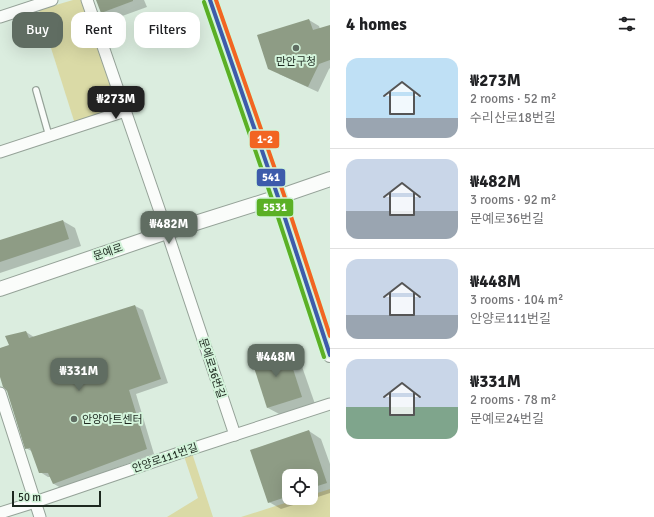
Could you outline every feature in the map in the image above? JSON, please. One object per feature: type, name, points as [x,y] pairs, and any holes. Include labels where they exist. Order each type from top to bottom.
[{"type":"street","points":[[0,17],[52,0]]},
{"type":"street","name":"문예로36번길","points":[[87,0],[235,435]]},
{"type":"street","points":[[210,0],[278,197],[330,355]]},
{"type":"street","points":[[0,152],[125,111]]},
{"type":"street","name":"문예로","points":[[0,289],[167,232],[278,197],[330,178]]},
{"type":"street","points":[[0,393],[40,517]]},
{"type":"street","name":"안양로111번길","points":[[0,513],[330,404]]},
{"type":"lane","points":[[36,90],[49,136]]},
{"type":"green space","points":[[73,0],[85,0],[89,12],[71,12],[71,48],[101,48],[121,109],[75,124],[51,48],[63,48],[63,12],[40,12],[39,10]]},
{"type":"green space","points":[[192,453],[213,517],[167,517],[198,498],[184,456]]},
{"type":"green space","points":[[330,489],[330,517],[241,517],[282,504],[318,505],[318,493]]},
{"type":"building","points":[[96,0],[133,0],[104,12],[101,12]]},
{"type":"building","name":"만안구청","points":[[309,19],[313,30],[330,25],[330,60],[319,64],[308,87],[268,69],[257,35]]},
{"type":"building","points":[[63,220],[69,239],[0,262],[0,240]]},
{"type":"building","name":"안양아트센터","points":[[135,305],[161,379],[129,390],[147,449],[53,484],[48,473],[39,473],[30,448],[25,449],[7,391],[3,387],[0,377],[0,348],[9,345],[5,336],[26,331],[29,338]]},
{"type":"building","points":[[286,347],[302,397],[267,408],[251,358]]},
{"type":"building","points":[[309,430],[327,483],[318,486],[318,469],[282,469],[282,498],[268,503],[250,450]]},
{"type":"transit line","name":"541","points":[[210,0],[278,197],[330,355]]},
{"type":"transit line","name":"1-2","points":[[216,0],[284,195],[330,336]]},
{"type":"transit line","name":"5531","points":[[204,2],[272,199],[324,357]]},
{"type":"place","name":"만안구청","points":[[296,48]]},
{"type":"place","name":"안양아트센터","points":[[74,419]]}]
